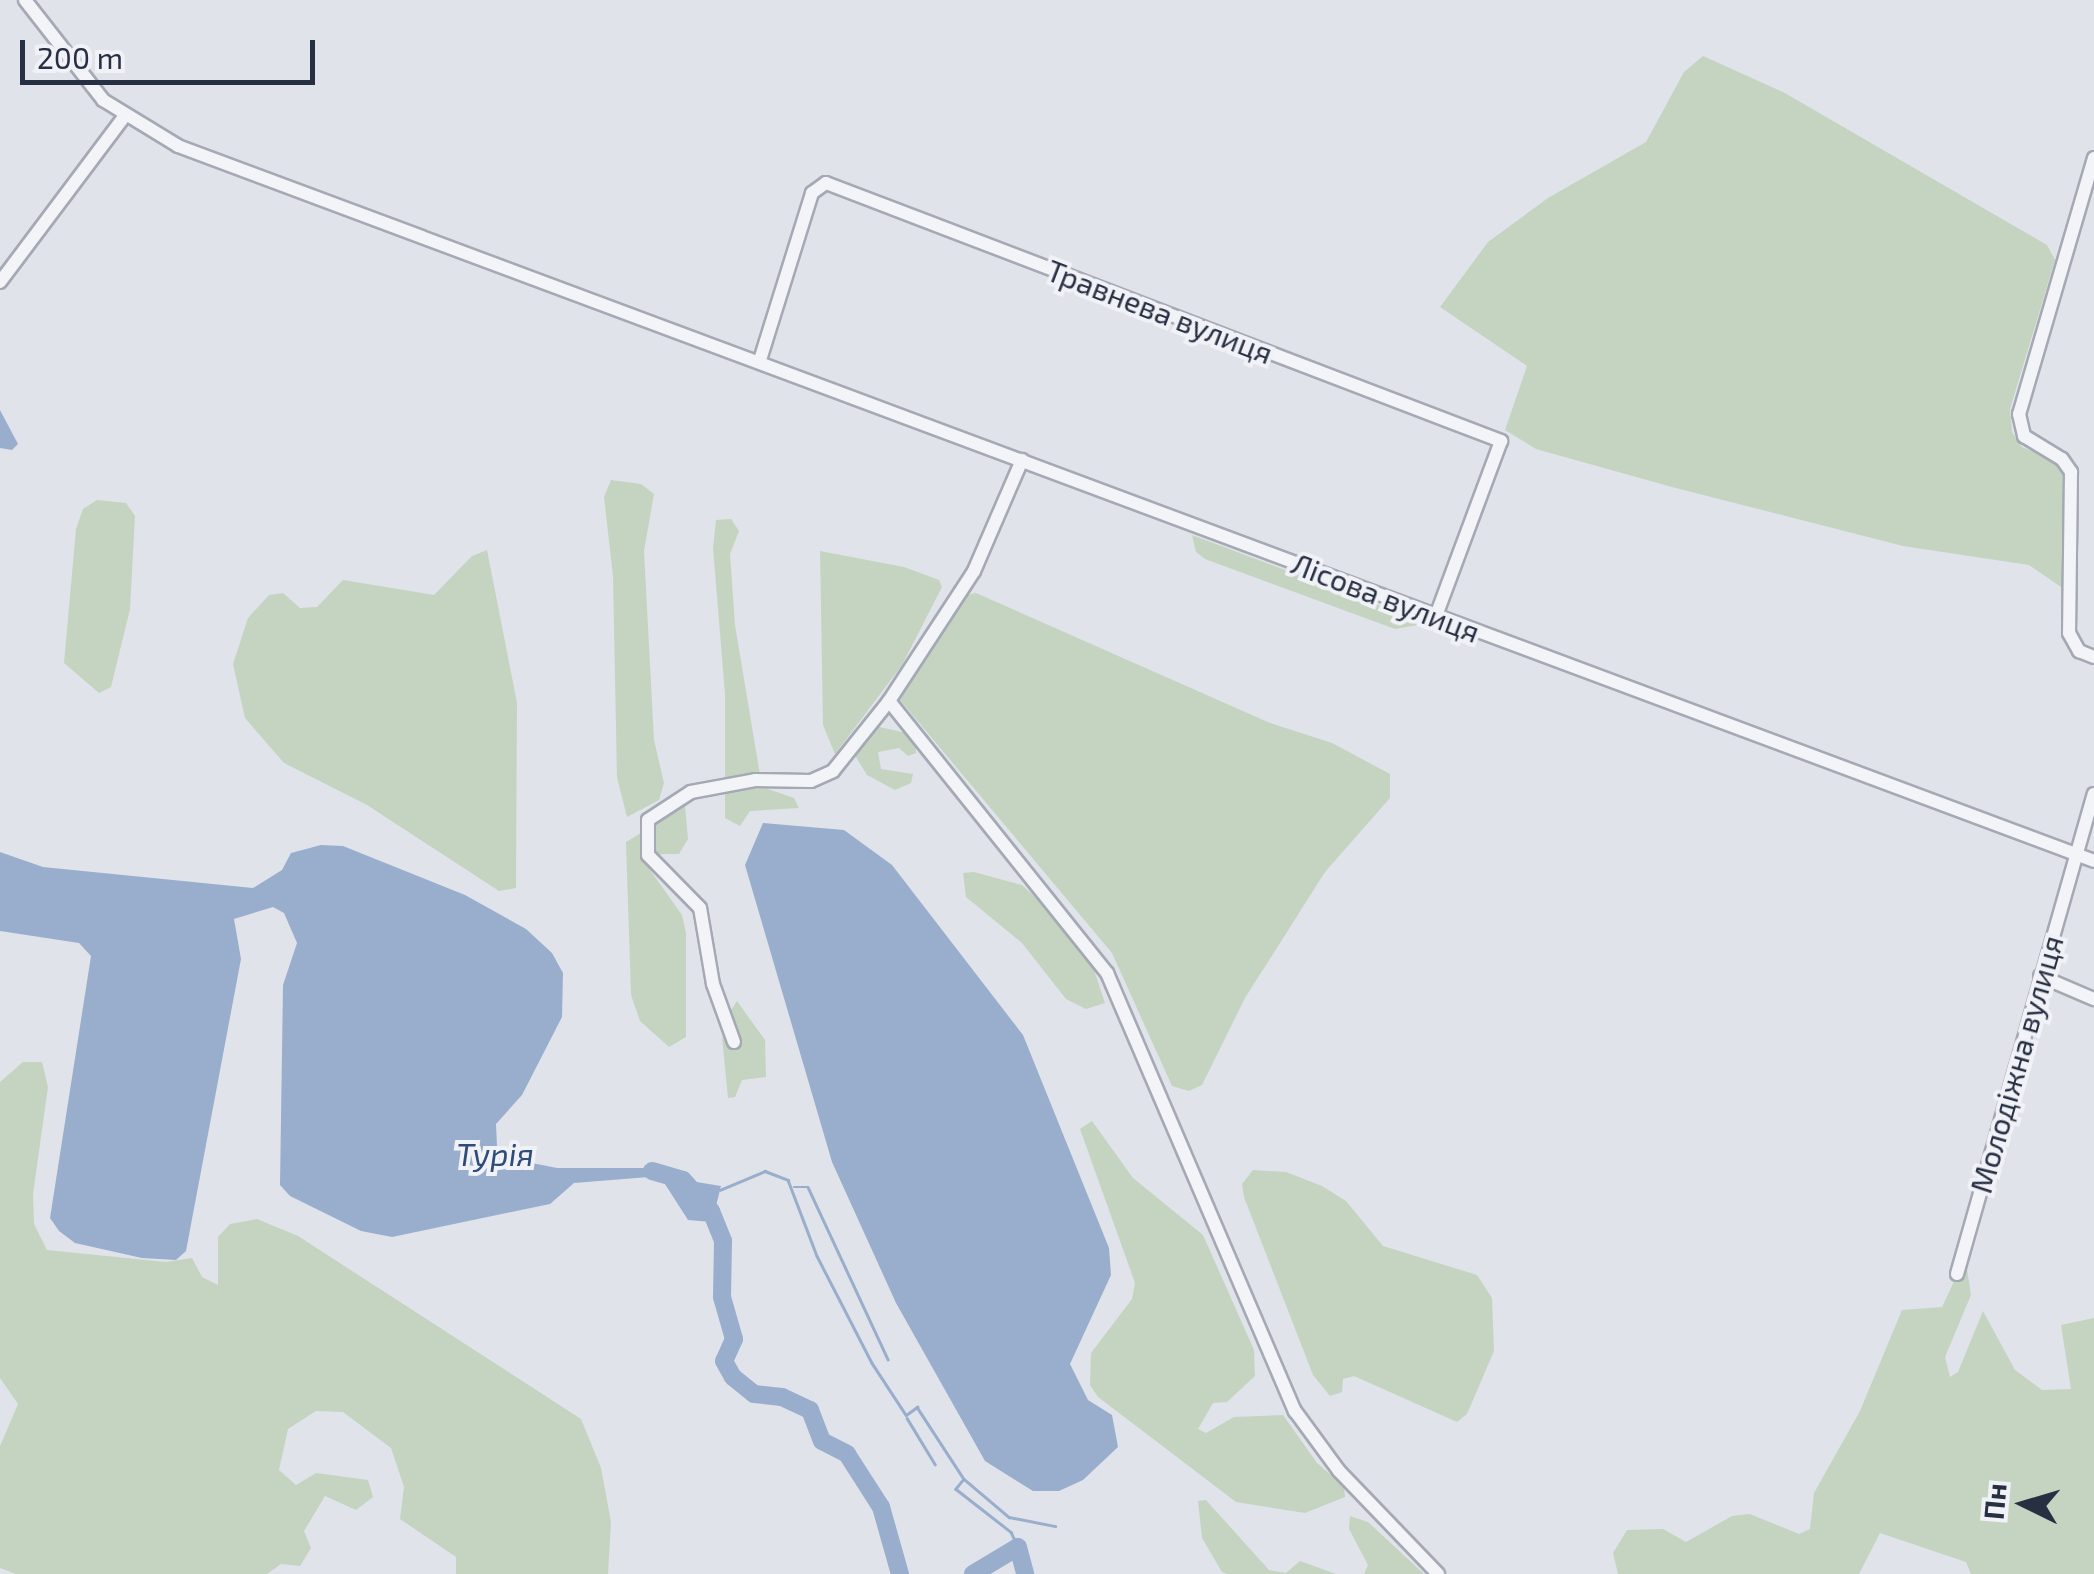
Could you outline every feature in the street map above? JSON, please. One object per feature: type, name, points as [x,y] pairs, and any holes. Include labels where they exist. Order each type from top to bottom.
[{"type":"street","name":"Лісова вулиця","points":[[25,0],[88,84],[123,118],[204,157],[760,360],[2094,861]]},
{"type":"street","points":[[0,282],[123,118]]},
{"type":"street","points":[[2094,158],[2019,414],[2031,444],[2058,455],[2071,472],[2069,633],[2079,651],[2094,657]]},
{"type":"street","name":"Травнева вулиця","points":[[760,360],[812,194],[826,183],[1500,441],[1436,616]]},
{"type":"street","points":[[734,1042],[714,984],[700,908],[648,855],[648,820],[691,792],[822,777],[889,701],[974,571],[1022,460]]},
{"type":"street","points":[[889,701],[1107,974],[1295,1411],[1339,1470],[1438,1574]]},
{"type":"street","name":"Молодіжна вулиця","points":[[1956,1274],[2094,794]]},
{"type":"street","points":[[2040,976],[2094,999]]},
{"type":"green space","points":[[1703,56],[1783,92],[2047,245],[2055,260],[2010,409],[2012,432],[2022,447],[2060,463],[2067,479],[2064,589],[2029,565],[1903,546],[1672,487],[1536,449],[1505,430],[1527,366],[1440,307],[1488,242],[1548,198],[1646,142],[1684,72]]},
{"type":"green space","points":[[611,480],[641,484],[654,494],[644,551],[654,740],[664,783],[659,800],[627,817],[617,777],[613,576],[604,497]]},
{"type":"green space","points":[[97,500],[126,503],[135,516],[130,609],[111,687],[99,693],[64,663],[76,529],[83,509]]},
{"type":"green space","points":[[731,519],[739,531],[730,554],[735,625],[762,787],[794,798],[799,808],[750,811],[740,826],[725,818],[725,694],[713,548],[716,520]]},
{"type":"green space","points":[[1192,535],[1390,609],[1418,625],[1395,629],[1205,559],[1196,552]]},
{"type":"green space","points":[[487,550],[517,703],[516,888],[499,891],[367,805],[284,763],[245,718],[233,664],[248,618],[269,595],[283,593],[300,608],[317,607],[343,580],[434,595],[472,556]]},
{"type":"green space","points":[[820,551],[904,567],[939,580],[942,587],[902,665],[835,754],[823,725]]},
{"type":"green space","points":[[976,593],[1270,723],[1332,743],[1390,774],[1390,798],[1325,872],[1245,998],[1202,1085],[1189,1091],[1172,1086],[1112,953],[900,700],[962,596]]},
{"type":"green space","points":[[879,727],[907,733],[915,743],[916,753],[908,756],[899,748],[878,752],[881,769],[913,774],[911,783],[895,790],[867,775],[854,754],[865,729]]},
{"type":"green space","points":[[685,806],[688,839],[679,854],[661,854],[648,867],[682,915],[686,933],[686,1037],[669,1047],[640,1021],[631,995],[626,842]]},
{"type":"green space","points":[[974,872],[1022,885],[1043,904],[1092,964],[1105,1003],[1086,1009],[1066,999],[1022,943],[966,897],[963,873]]},
{"type":"green space","points":[[737,1001],[765,1040],[766,1077],[742,1080],[735,1097],[728,1098],[722,1037],[736,1046],[731,1010]]},
{"type":"green space","points":[[23,1062],[42,1062],[48,1087],[33,1194],[34,1224],[47,1250],[166,1262],[192,1258],[202,1277],[218,1285],[218,1237],[230,1224],[257,1219],[298,1236],[581,1419],[601,1468],[611,1522],[608,1574],[456,1574],[456,1557],[400,1519],[404,1487],[391,1448],[343,1412],[316,1411],[288,1429],[279,1470],[296,1485],[316,1473],[368,1480],[373,1497],[356,1510],[325,1496],[304,1531],[311,1548],[300,1566],[281,1564],[267,1574],[16,1574],[0,1568],[0,1446],[18,1404],[0,1378],[0,1082]]},
{"type":"green space","points":[[1092,1121],[1133,1178],[1203,1235],[1254,1350],[1255,1376],[1227,1402],[1213,1403],[1198,1429],[1206,1433],[1234,1417],[1283,1415],[1317,1463],[1344,1486],[1345,1497],[1305,1513],[1236,1502],[1098,1397],[1090,1385],[1091,1353],[1132,1299],[1135,1283],[1080,1129]]},
{"type":"green space","points":[[1253,1170],[1286,1172],[1322,1186],[1346,1201],[1383,1246],[1477,1275],[1492,1298],[1494,1351],[1467,1414],[1457,1422],[1354,1376],[1343,1379],[1342,1392],[1330,1396],[1313,1375],[1244,1197],[1242,1184]]},
{"type":"green space","points":[[1967,1269],[1971,1295],[1945,1357],[1950,1377],[1958,1372],[1983,1311],[2015,1370],[2042,1390],[2071,1389],[2061,1325],[2094,1318],[2094,1574],[1971,1574],[1966,1562],[1880,1533],[1859,1574],[1618,1574],[1613,1553],[1627,1530],[1663,1529],[1686,1542],[1732,1516],[1750,1514],[1799,1534],[1810,1529],[1814,1493],[1860,1411],[1902,1310],[1942,1307],[1959,1271]]},
{"type":"green space","points":[[1206,1500],[1269,1570],[1286,1573],[1300,1561],[1336,1574],[1222,1572],[1202,1538],[1198,1501]]},
{"type":"green space","points":[[1350,1516],[1368,1522],[1424,1574],[1364,1574],[1368,1565],[1349,1529]]},
{"type":"water","points":[[0,410],[18,444],[12,450],[0,448]]},
{"type":"water","points":[[763,823],[844,830],[892,865],[1023,1035],[1109,1248],[1111,1275],[1070,1364],[1088,1400],[1112,1415],[1118,1447],[1083,1480],[1059,1491],[1033,1491],[985,1461],[896,1303],[832,1162],[745,865]]},
{"type":"water","points":[[321,845],[343,846],[465,895],[526,929],[552,953],[563,973],[562,1017],[522,1095],[496,1124],[497,1146],[507,1158],[557,1168],[662,1168],[678,1179],[721,1186],[712,1222],[688,1220],[665,1184],[649,1177],[574,1183],[550,1204],[392,1237],[361,1231],[290,1196],[280,1185],[283,985],[297,943],[284,913],[273,907],[234,919],[241,959],[186,1251],[176,1260],[142,1258],[75,1243],[59,1231],[50,1218],[91,956],[79,943],[0,931],[0,852],[43,867],[253,888],[282,870],[291,853]]},
{"type":"waterway","name":"Турія","points":[[652,1171],[683,1180],[711,1211],[723,1241],[722,1297],[734,1339],[724,1361],[733,1377],[754,1394],[782,1397],[810,1410],[822,1441],[847,1454],[881,1507],[900,1574]]},
{"type":"waterway","points":[[720,1190],[765,1171],[788,1180],[817,1256],[872,1363],[906,1415],[917,1407],[964,1479],[956,1489],[1011,1532],[1018,1547]]},
{"type":"waterway","points":[[794,1187],[808,1187],[888,1359]]},
{"type":"waterway","points":[[907,1418],[935,1464]]},
{"type":"waterway","points":[[964,1479],[1009,1517],[1055,1526]]},
{"type":"waterway","name":"Турія","points":[[973,1574],[1018,1547],[1025,1574]]}]
